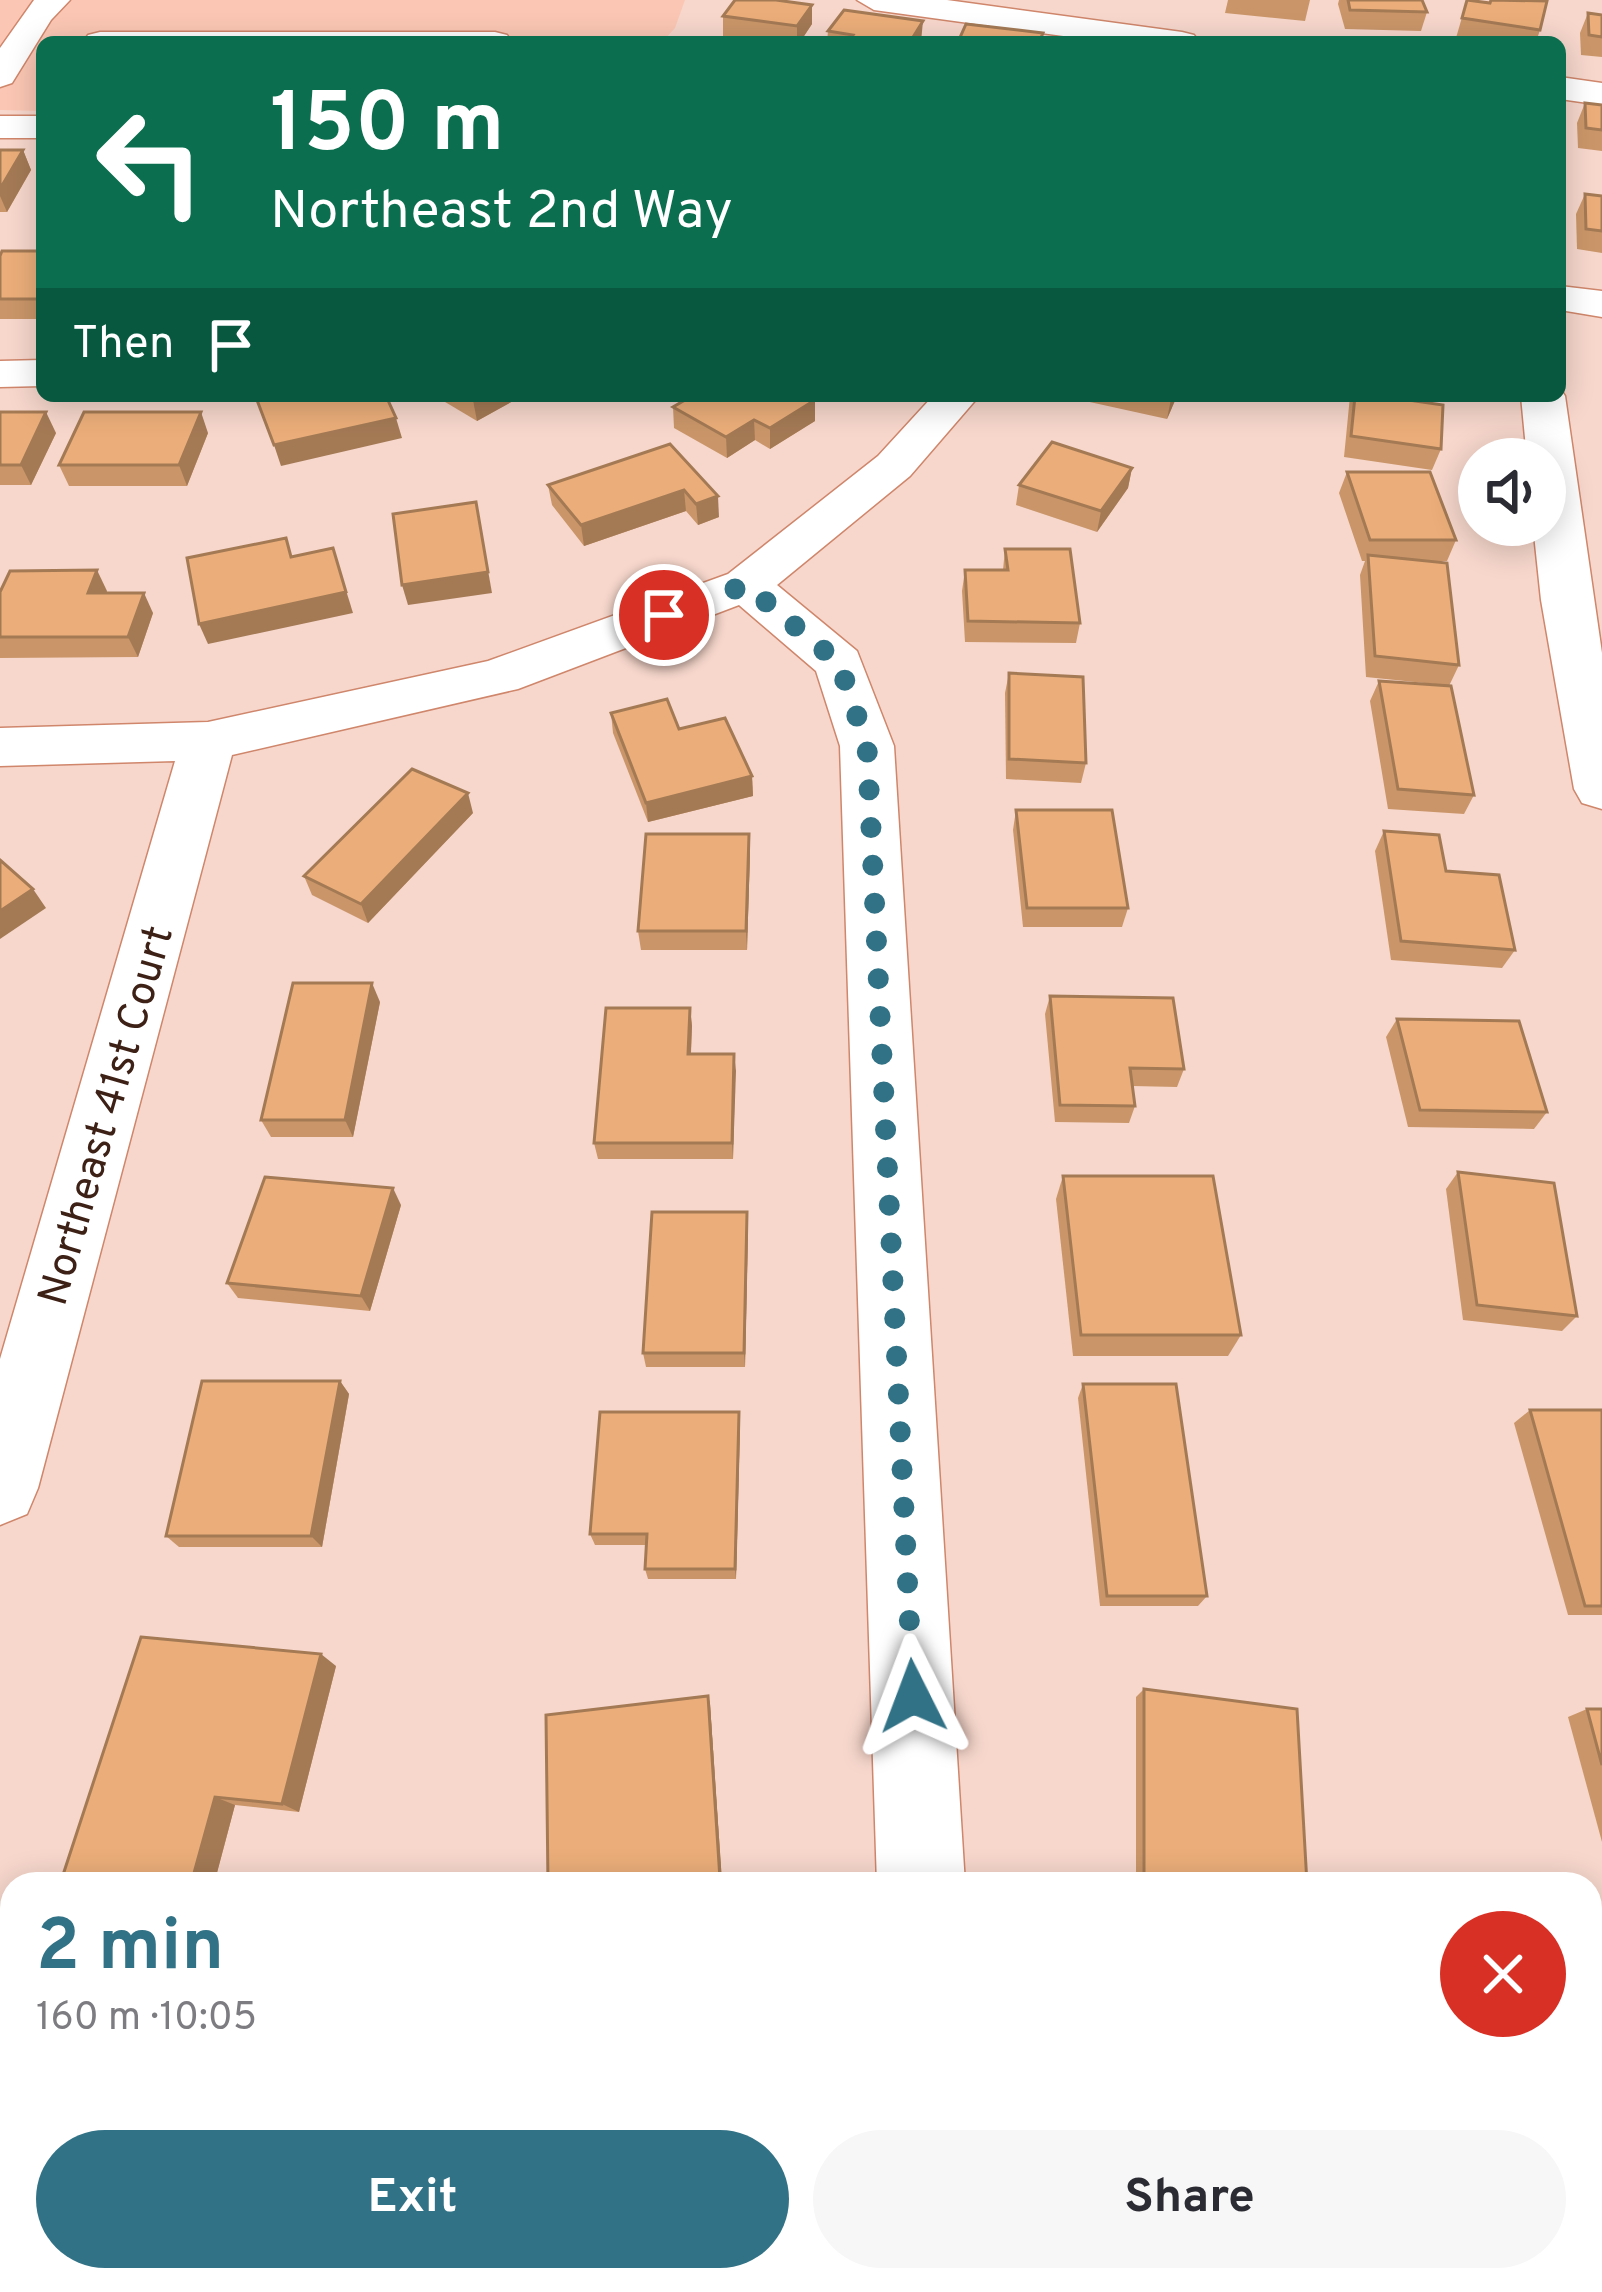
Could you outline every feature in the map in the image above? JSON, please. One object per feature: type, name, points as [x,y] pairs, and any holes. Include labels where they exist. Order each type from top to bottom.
[{"type":"street","points":[[4,69],[38,14],[53,0]]},
{"type":"street","points":[[874,0],[1110,36]]},
{"type":"street","points":[[1124,36],[1139,0]]},
{"type":"street","points":[[328,10],[357,19],[476,22],[506,36]]},
{"type":"street","points":[[4,69],[36,49]]},
{"type":"street","points":[[0,102],[14,87],[36,82]]},
{"type":"street","points":[[1566,89],[1602,94]]},
{"type":"street","points":[[0,128],[36,128]]},
{"type":"street","points":[[1566,299],[1602,304]]},
{"type":"street","points":[[0,374],[36,374]]},
{"type":"street","points":[[0,748],[208,741],[499,676],[746,585],[894,466],[952,402]]},
{"type":"street","points":[[1544,402],[1566,600],[1602,788]]},
{"type":"street","points":[[746,585],[839,663],[867,746],[920,1872]]},
{"type":"street","name":"Northeast 41st Court","points":[[0,1488],[208,741]]},
{"type":"shaded area","points":[[0,0],[685,0],[668,36],[36,36],[36,111],[0,110]]},
{"type":"building","points":[[735,0],[812,5],[797,26],[723,16]]},
{"type":"building","points":[[1348,0],[1422,0],[1427,12],[1350,10]]},
{"type":"building","points":[[1467,0],[1547,1],[1540,30],[1462,18]]},
{"type":"building","points":[[844,10],[923,21],[914,36],[828,31]]},
{"type":"building","points":[[1588,13],[1602,15],[1602,37],[1589,35]]},
{"type":"building","points":[[966,24],[1043,33],[1042,36],[961,36]]},
{"type":"building","points":[[1585,103],[1602,105],[1602,130],[1586,128]]},
{"type":"building","points":[[0,150],[23,150],[0,189]]},
{"type":"building","points":[[1585,194],[1602,196],[1602,231],[1586,229]]},
{"type":"building","points":[[2,251],[36,251],[36,299],[0,299]]},
{"type":"building","points":[[258,402],[389,402],[396,418],[274,445]]},
{"type":"building","points":[[682,402],[812,402],[770,428],[754,420],[726,437],[673,407]]},
{"type":"building","points":[[1354,402],[1443,405],[1441,449],[1351,436]]},
{"type":"building","points":[[0,412],[46,412],[21,465],[0,465]]},
{"type":"building","points":[[84,412],[201,412],[179,465],[59,465]]},
{"type":"building","points":[[1052,442],[1132,468],[1101,511],[1019,485]]},
{"type":"building","points":[[670,444],[718,496],[696,504],[684,490],[581,525],[548,485]]},
{"type":"building","points":[[1347,472],[1430,472],[1456,540],[1370,540]]},
{"type":"building","points":[[476,502],[488,572],[402,585],[393,514]]},
{"type":"building","points":[[286,538],[291,557],[333,548],[346,592],[199,624],[187,558]]},
{"type":"building","points":[[1005,549],[1070,549],[1080,623],[968,621],[965,570],[1008,570]]},
{"type":"building","points":[[1368,555],[1447,563],[1459,665],[1375,656]]},
{"type":"building","points":[[97,570],[88,593],[144,593],[128,637],[0,637],[0,592],[10,571]]},
{"type":"building","points":[[1009,673],[1083,677],[1086,763],[1009,759]]},
{"type":"building","points":[[1379,681],[1451,686],[1474,795],[1398,789]]},
{"type":"building","points":[[667,699],[679,729],[725,718],[752,776],[646,803],[611,713]]},
{"type":"building","points":[[412,769],[468,793],[361,904],[304,876]]},
{"type":"building","points":[[1016,810],[1112,810],[1128,908],[1027,908]]},
{"type":"building","points":[[1384,831],[1439,835],[1446,871],[1499,875],[1515,950],[1401,941]]},
{"type":"building","points":[[646,834],[749,834],[746,931],[638,931]]},
{"type":"building","points":[[0,860],[33,889],[0,911]]},
{"type":"building","points":[[293,983],[372,983],[345,1120],[261,1120]]},
{"type":"building","points":[[1050,996],[1173,998],[1184,1069],[1130,1068],[1135,1106],[1060,1105]]},
{"type":"building","points":[[606,1008],[690,1008],[688,1054],[734,1054],[732,1143],[594,1143]]},
{"type":"building","points":[[1397,1019],[1519,1021],[1547,1112],[1420,1110]]},
{"type":"building","points":[[1458,1172],[1554,1183],[1577,1316],[1477,1305]]},
{"type":"building","points":[[1063,1176],[1213,1176],[1241,1335],[1081,1335]]},
{"type":"building","points":[[265,1177],[393,1188],[361,1296],[227,1283]]},
{"type":"building","points":[[652,1212],[747,1212],[744,1353],[643,1353]]},
{"type":"building","points":[[202,1381],[340,1381],[311,1536],[166,1536]]},
{"type":"building","points":[[1083,1384],[1176,1384],[1207,1596],[1107,1596]]},
{"type":"building","points":[[1530,1410],[1602,1410],[1602,1606],[1585,1606]]},
{"type":"building","points":[[600,1412],[739,1412],[735,1569],[645,1569],[647,1534],[590,1534]]},
{"type":"building","points":[[141,1637],[321,1654],[282,1804],[215,1797],[194,1872],[64,1872]]},
{"type":"building","points":[[1144,1689],[1297,1709],[1306,1872],[1144,1872]]},
{"type":"building","points":[[708,1696],[720,1872],[548,1872],[546,1715]]},
{"type":"building","points":[[1587,1709],[1602,1709],[1602,1765]]},
{"type":"route","points":[[664,615],[746,585],[839,663],[867,746],[913,1696]]}]
